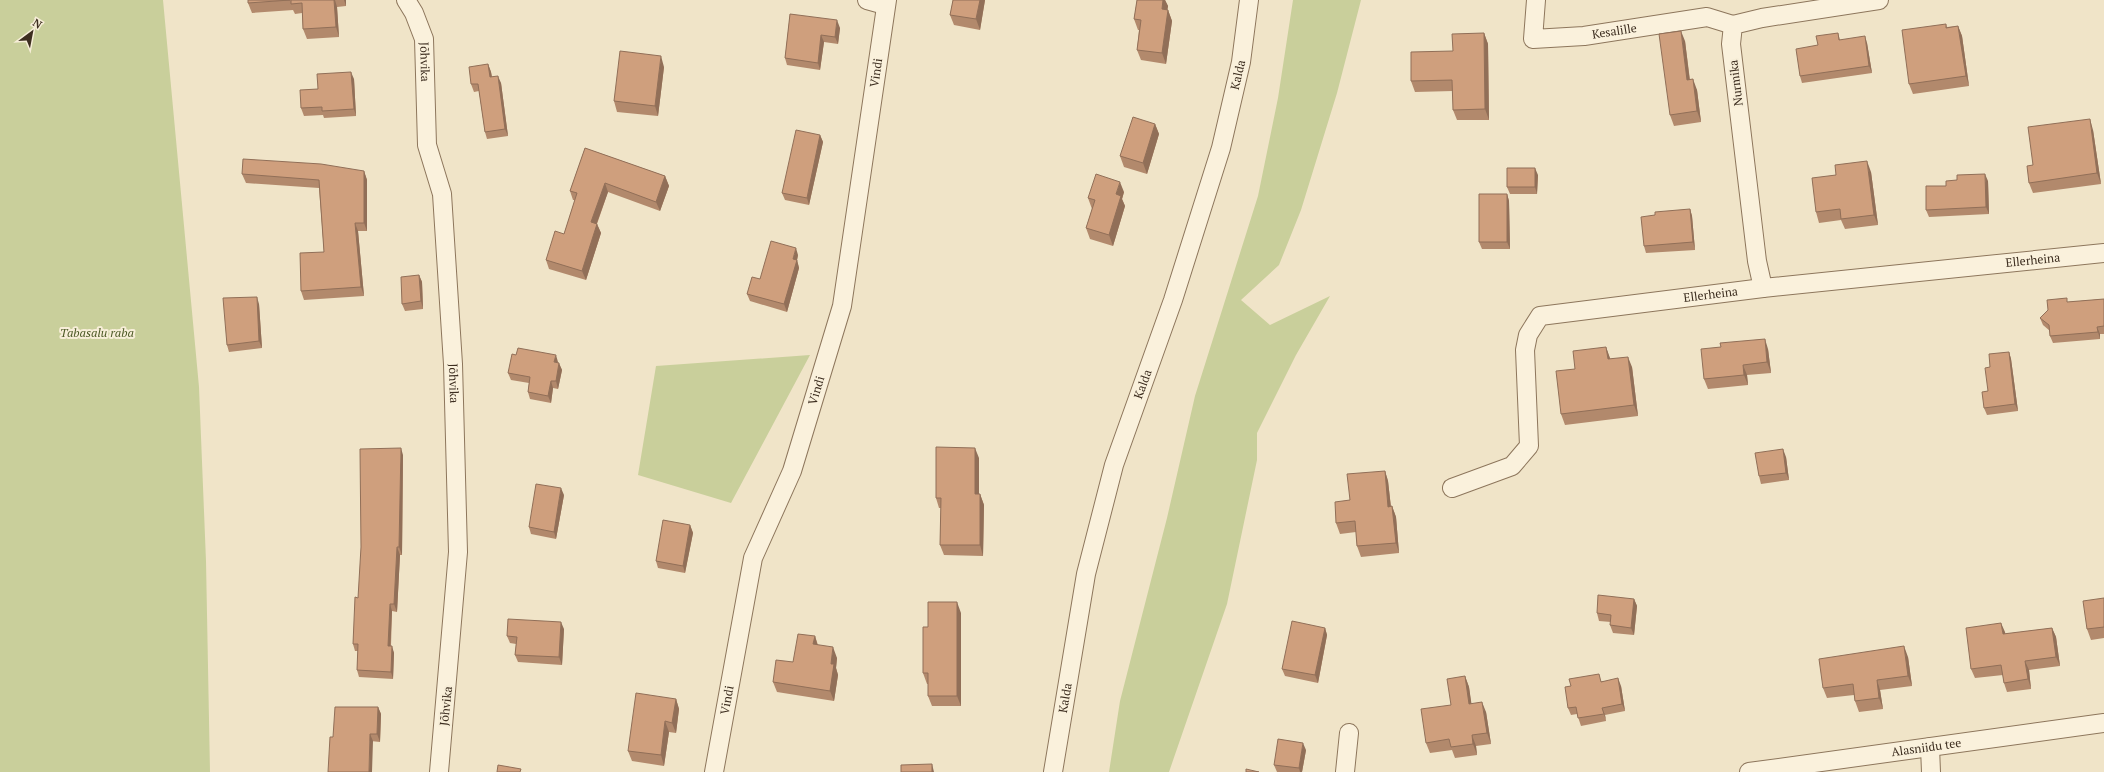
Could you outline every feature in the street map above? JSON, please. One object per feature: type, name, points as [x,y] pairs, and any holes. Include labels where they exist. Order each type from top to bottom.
[{"type":"street","name":"Jõhvika","points":[[406,0],[414,13],[424,39],[427,145],[442,194],[453,364],[458,552],[439,772]]},
{"type":"street","points":[[867,0],[886,3]]},
{"type":"street","name":"Kalda","points":[[1053,772],[1086,574],[1114,465],[1172,300],[1221,148],[1241,62],[1249,0]]},
{"type":"street","name":"Kesalille","points":[[1536,0],[1533,39],[1584,36],[1707,17],[1733,25]]},
{"type":"street","points":[[1733,25],[1762,18],[1879,0]]},
{"type":"street","name":"Vindi","points":[[714,772],[753,558],[792,470],[842,306],[886,3]]},
{"type":"street","name":"Nurmika","points":[[1733,25],[1731,44],[1757,261],[1763,288]]},
{"type":"street","name":"Ellerheina","points":[[1452,488],[1512,466],[1529,446],[1525,350],[1528,335],[1540,316],[1763,288],[2104,253]]},
{"type":"street","name":"Alasniidu tee","points":[[1749,772],[2104,723]]},
{"type":"street","points":[[1345,772],[1349,733]]},
{"type":"street","points":[[1930,747],[1931,772]]},
{"type":"green space","name":"Tabasalu raba","points":[[0,0],[163,0],[199,387],[206,561],[210,772],[0,772]]},
{"type":"green space","points":[[1293,0],[1361,0],[1337,93],[1301,210],[1279,265],[1241,300],[1270,325],[1330,296],[1296,355],[1257,433],[1257,460],[1227,604],[1169,772],[1109,772],[1120,701],[1167,518],[1195,396],[1258,196],[1278,98]]},
{"type":"green space","points":[[810,355],[731,503],[638,475],[656,366]]},
{"type":"building","points":[[248,0],[290,0],[248,3]]},
{"type":"building","points":[[291,0],[334,0],[336,27],[303,29],[302,3],[291,4]]},
{"type":"building","points":[[953,0],[980,0],[976,19],[950,15]]},
{"type":"building","points":[[1137,0],[1163,0],[1162,9],[1168,10],[1162,53],[1137,50],[1141,20],[1134,19]]},
{"type":"building","points":[[790,14],[837,20],[835,37],[821,35],[818,63],[785,58]]},
{"type":"building","points":[[1946,24],[1946,28],[1958,26],[1966,76],[1909,84],[1902,30]]},
{"type":"building","points":[[1681,31],[1687,80],[1693,79],[1697,111],[1670,115],[1659,34]]},
{"type":"building","points":[[1484,33],[1485,109],[1453,110],[1452,80],[1411,81],[1411,52],[1453,51],[1452,34]]},
{"type":"building","points":[[1838,33],[1839,40],[1865,36],[1869,66],[1800,76],[1796,49],[1818,45],[1816,36]]},
{"type":"building","points":[[620,51],[661,56],[655,106],[614,101]]},
{"type":"building","points":[[488,64],[490,77],[498,76],[505,129],[485,132],[478,84],[471,84],[469,67]]},
{"type":"building","points":[[351,72],[354,109],[322,111],[322,107],[301,108],[300,90],[318,89],[317,74]]},
{"type":"building","points":[[1133,117],[1155,124],[1143,163],[1120,156]]},
{"type":"building","points":[[2090,119],[2097,173],[2029,183],[2027,166],[2033,165],[2028,127]]},
{"type":"building","points":[[796,130],[820,135],[807,198],[782,193]]},
{"type":"building","points":[[585,148],[665,176],[656,202],[605,183],[591,222],[597,224],[582,271],[546,260],[555,231],[564,234],[577,193],[570,191]]},
{"type":"building","points":[[243,159],[321,164],[364,171],[364,223],[355,223],[361,287],[301,291],[300,253],[324,252],[319,180],[242,174]]},
{"type":"building","points":[[1867,161],[1874,215],[1841,219],[1840,209],[1816,212],[1812,178],[1836,175],[1835,165]]},
{"type":"building","points":[[1507,168],[1535,168],[1535,187],[1507,187]]},
{"type":"building","points":[[1096,174],[1120,182],[1116,194],[1121,196],[1109,235],[1086,228],[1095,200],[1088,198]]},
{"type":"building","points":[[1985,174],[1986,207],[1926,210],[1926,186],[1946,186],[1946,181],[1957,180],[1957,175]]},
{"type":"building","points":[[1479,194],[1507,194],[1507,242],[1479,242]]},
{"type":"building","points":[[1690,209],[1693,242],[1644,246],[1641,217],[1655,215],[1655,212]]},
{"type":"building","points":[[771,241],[796,248],[793,259],[797,260],[784,304],[747,294],[752,277],[760,279]]},
{"type":"building","points":[[419,275],[421,301],[402,304],[401,277]]},
{"type":"building","points":[[257,297],[259,341],[227,345],[223,298]]},
{"type":"building","points":[[2067,298],[2067,302],[2104,299],[2104,326],[2097,327],[2098,332],[2050,336],[2049,325],[2040,318],[2048,310],[2047,300]]},
{"type":"building","points":[[1765,339],[1767,362],[1743,365],[1744,375],[1704,379],[1701,349],[1721,347],[1720,343]]},
{"type":"building","points":[[1606,347],[1608,359],[1628,357],[1634,405],[1561,414],[1556,371],[1575,369],[1573,351]]},
{"type":"building","points":[[518,348],[556,355],[554,362],[559,363],[556,381],[551,381],[548,396],[528,392],[530,377],[508,373],[512,354],[516,355]]},
{"type":"building","points":[[2009,352],[2015,404],[1984,408],[1982,392],[1988,391],[1985,368],[1990,367],[1989,354]]},
{"type":"building","points":[[936,447],[975,448],[975,494],[980,494],[980,545],[940,545],[941,498],[936,498]]},
{"type":"building","points":[[401,448],[399,547],[397,547],[394,604],[390,604],[388,646],[392,646],[391,672],[357,670],[358,644],[353,644],[355,597],[358,598],[361,547],[360,449]]},
{"type":"building","points":[[1783,449],[1786,473],[1759,476],[1755,453]]},
{"type":"building","points":[[1385,471],[1388,507],[1392,506],[1396,543],[1357,546],[1355,521],[1336,523],[1335,502],[1350,500],[1347,474]]},
{"type":"building","points":[[536,484],[561,488],[554,532],[529,527]]},
{"type":"building","points":[[663,520],[690,525],[683,566],[656,561]]},
{"type":"building","points":[[1598,595],[1634,599],[1631,628],[1610,625],[1611,615],[1597,613]]},
{"type":"building","points":[[2104,598],[2104,627],[2087,629],[2083,601]]},
{"type":"building","points":[[928,602],[957,602],[957,696],[928,696],[928,673],[923,673],[923,627],[928,627]]},
{"type":"building","points":[[508,619],[561,622],[559,657],[515,655],[517,637],[507,636]]},
{"type":"building","points":[[1292,621],[1325,628],[1315,675],[1282,669]]},
{"type":"building","points":[[2001,623],[2003,634],[2052,628],[2056,657],[2025,661],[2028,679],[2004,683],[2001,665],[1971,669],[1966,628]]},
{"type":"building","points":[[798,634],[815,636],[813,644],[833,647],[831,664],[834,664],[830,691],[773,682],[776,660],[793,662]]},
{"type":"building","points":[[1904,646],[1908,676],[1877,680],[1879,698],[1855,701],[1853,684],[1823,688],[1819,659]]},
{"type":"building","points":[[1599,674],[1601,682],[1618,678],[1622,704],[1602,708],[1604,714],[1578,718],[1576,707],[1568,708],[1565,687],[1571,686],[1569,679]]},
{"type":"building","points":[[1465,676],[1469,704],[1482,702],[1487,733],[1472,735],[1473,744],[1451,747],[1449,739],[1426,743],[1421,709],[1451,705],[1447,679]]},
{"type":"building","points":[[636,693],[676,699],[672,723],[665,721],[661,755],[628,751]]},
{"type":"building","points":[[335,707],[378,707],[377,734],[370,734],[369,772],[328,772],[330,737],[333,737]]},
{"type":"building","points":[[1278,739],[1303,743],[1299,768],[1274,765]]},
{"type":"building","points":[[932,764],[932,772],[901,772],[901,765]]},
{"type":"building","points":[[498,765],[521,769],[520,772],[497,772]]},
{"type":"building","points":[[1246,769],[1259,772],[1246,772]]}]
